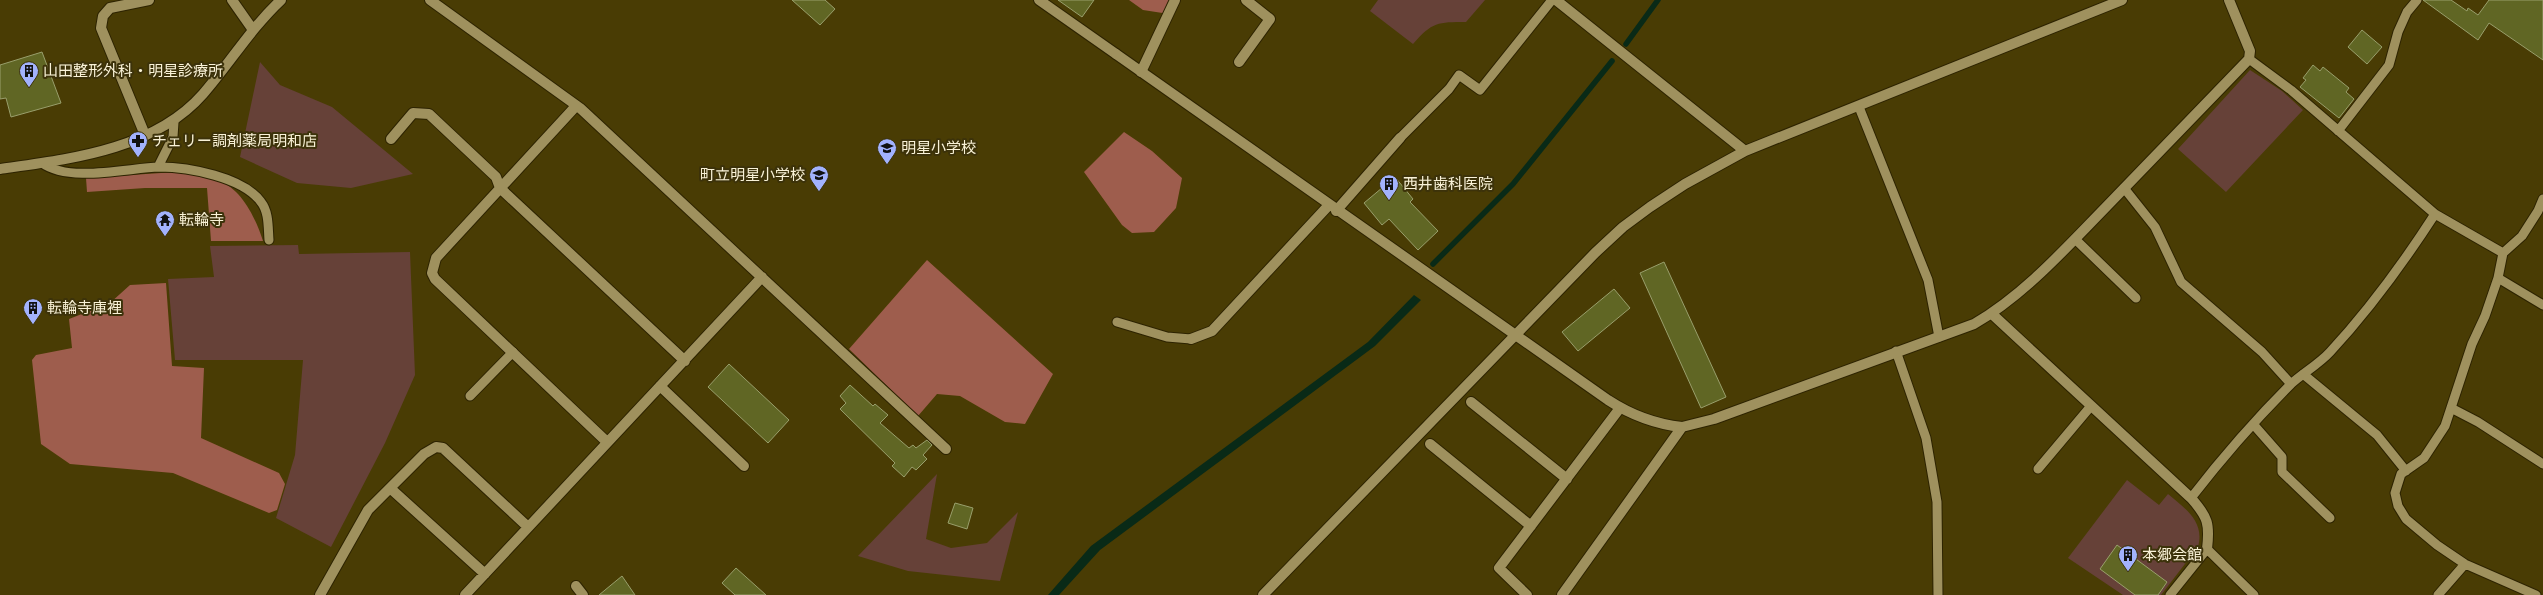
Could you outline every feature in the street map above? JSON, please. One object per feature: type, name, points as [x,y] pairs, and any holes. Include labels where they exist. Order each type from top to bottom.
[{"type":"street","points":[[145,135],[101,28],[100,21],[110,8],[148,0]]},
{"type":"street","points":[[232,0],[253,30]]},
{"type":"street","points":[[0,169],[95,153],[145,135],[174,122],[204,94],[253,30],[281,0]]},
{"type":"street","points":[[430,0],[576,106],[946,449]]},
{"type":"street","points":[[1039,0],[1332,208],[1620,408],[1654,422],[1682,427],[1714,419],[1896,351],[1939,337],[1974,324],[1992,314],[2031,281],[2075,239],[2249,58],[2250,52],[2229,0]]},
{"type":"street","points":[[1141,72],[1175,0]]},
{"type":"street","points":[[1239,62],[1270,19],[1246,0]]},
{"type":"street","points":[[1556,0],[1746,151]]},
{"type":"street","points":[[1263,595],[1623,227],[1685,184],[1746,151],[1860,107],[2122,0]]},
{"type":"street","points":[[576,106],[436,258],[432,273],[435,279],[607,442]]},
{"type":"street","points":[[392,139],[413,113],[429,114],[496,177],[500,188],[685,361]]},
{"type":"street","points":[[1190,339],[1212,330],[1400,138]]},
{"type":"street","points":[[465,595],[762,277]]},
{"type":"street","points":[[1992,314],[2191,498],[2206,518],[2208,536],[2207,549]]},
{"type":"street","points":[[660,386],[744,466]]},
{"type":"street","points":[[1471,402],[1567,479]]},
{"type":"street","points":[[1527,595],[1499,568],[1620,408]]},
{"type":"street","points":[[1562,595],[1682,427]]},
{"type":"street","points":[[1430,444],[1531,526]]},
{"type":"street","points":[[320,595],[368,510],[424,454],[436,447],[443,448],[528,527]]},
{"type":"street","points":[[390,488],[485,574]]},
{"type":"street","points":[[576,586],[583,595]]},
{"type":"lane","points":[[1400,138],[1449,89],[1459,75],[1480,90],[1552,0]]},
{"type":"lane","points":[[2338,131],[2389,65],[2398,32],[2407,12],[2417,0]]},
{"type":"lane","points":[[2249,58],[2291,90],[2435,214],[2503,253]]},
{"type":"lane","points":[[1860,107],[1928,280],[1939,337]]},
{"type":"lane","points":[[158,167],[173,137],[174,122]]},
{"type":"lane","points":[[42,163],[49,168],[95,174],[158,167],[198,172],[222,178],[241,185],[260,201],[267,216],[269,240]]},
{"type":"lane","points":[[2124,188],[2155,227],[2181,282],[2262,352],[2291,384]]},
{"type":"lane","points":[[2536,595],[2465,564],[2437,545],[2401,512],[2395,499],[2396,486],[2406,470],[2424,458],[2445,426],[2451,408],[2452,399],[2472,344],[2485,316],[2498,278],[2503,253],[2522,236],[2541,209],[2543,199]]},
{"type":"lane","points":[[2191,498],[2253,424],[2291,384],[2329,354],[2356,323],[2415,244],[2435,214]]},
{"type":"lane","points":[[2075,239],[2136,298]]},
{"type":"lane","points":[[2498,278],[2543,305]]},
{"type":"lane","points":[[1117,322],[1167,337],[1190,339]]},
{"type":"lane","points":[[1896,351],[1926,438],[1937,502],[1938,595]]},
{"type":"lane","points":[[470,396],[513,352]]},
{"type":"lane","points":[[2303,374],[2377,435],[2406,470]]},
{"type":"lane","points":[[2038,469],[2091,406]]},
{"type":"lane","points":[[2451,408],[2478,422],[2543,464]]},
{"type":"lane","points":[[2253,424],[2282,457],[2282,472],[2330,518]]},
{"type":"lane","points":[[2170,595],[2207,549],[2254,595]]},
{"type":"lane","points":[[2438,595],[2465,564]]},
{"type":"shaded area","points":[[1129,0],[1175,0],[1169,14],[1143,10]]},
{"type":"shaded area","points":[[1378,0],[1485,0],[1466,22],[1442,23],[1431,27],[1425,31],[1413,44],[1370,11]]},
{"type":"shaded area","points":[[260,62],[280,85],[332,107],[413,174],[351,188],[297,183],[240,157]]},
{"type":"shaded area","points":[[2250,70],[2282,91],[2303,110],[2226,192],[2178,149]]},
{"type":"shaded area","points":[[1124,132],[1152,151],[1182,178],[1176,208],[1154,232],[1132,233],[1122,225],[1084,172]]},
{"type":"shaded area","points":[[176,172],[214,179],[227,185],[235,191],[252,214],[263,241],[211,241],[207,188],[145,188],[87,192],[86,178]]},
{"type":"shaded area","points":[[298,245],[299,254],[410,252],[415,375],[385,443],[331,547],[276,518],[295,455],[303,360],[175,360],[168,279],[214,277],[210,246]]},
{"type":"shaded area","points":[[927,260],[1053,374],[1025,424],[1005,422],[960,396],[937,394],[918,416],[849,349]]},
{"type":"shaded area","points":[[166,283],[172,366],[204,368],[201,438],[279,473],[285,484],[277,510],[269,513],[173,473],[70,464],[41,444],[32,360],[36,355],[72,348],[69,319],[110,303],[130,285]]},
{"type":"shaded area","points":[[1414,295],[1421,300],[1375,346],[1100,550],[1059,595],[1048,595],[1091,546],[1368,342]]},
{"type":"shaded area","points":[[937,474],[926,539],[951,548],[987,543],[1018,512],[1000,581],[908,571],[858,556]]},
{"type":"shaded area","points":[[2127,480],[2159,505],[2168,494],[2187,511],[2196,523],[2199,530],[2198,547],[2161,595],[2123,595],[2068,558]]},
{"type":"building","points":[[792,0],[825,0],[835,9],[820,25]]},
{"type":"building","points":[[1058,0],[1094,0],[1082,17]]},
{"type":"building","points":[[2423,0],[2451,0],[2467,11],[2468,8],[2478,15],[2489,0],[2543,0],[2543,60],[2489,23],[2478,40]]},
{"type":"building","points":[[2362,30],[2382,47],[2367,64],[2348,47]]},
{"type":"building","name":"山田整形外科・明星診療所","points":[[42,52],[61,103],[11,117],[6,98],[0,99],[0,65]]},
{"type":"building","points":[[2313,65],[2320,71],[2323,67],[2349,88],[2346,92],[2354,99],[2339,118],[2300,87],[2306,80],[2303,78]]},
{"type":"building","points":[[1395,177],[1413,199],[1410,202],[1438,231],[1418,250],[1389,219],[1382,225],[1364,203]]},
{"type":"building","points":[[1664,262],[1726,397],[1701,408],[1640,273]]},
{"type":"building","points":[[1614,289],[1630,308],[1578,351],[1562,332]]},
{"type":"building","points":[[729,364],[789,420],[768,443],[708,387]]},
{"type":"building","points":[[850,385],[873,406],[875,404],[888,415],[880,423],[909,448],[913,445],[916,448],[927,440],[932,445],[923,455],[927,459],[916,470],[912,467],[904,477],[892,466],[895,463],[840,409],[846,403],[840,396]]},
{"type":"building","points":[[955,503],[973,508],[967,529],[948,523]]},
{"type":"building","name":"本郷会館","points":[[2117,545],[2167,582],[2158,595],[2135,595],[2100,569]]},
{"type":"building","points":[[736,568],[766,595],[735,595],[722,583]]},
{"type":"building","points":[[622,576],[635,595],[599,595]]},
{"type":"waterway","points":[[1626,44],[1658,0]]},
{"type":"waterway","points":[[1433,264],[1513,184],[1612,61]]},
{"type":"place","name":"山田整形外科・明星診療所","points":[[29,88]]},
{"type":"place","name":"チェリー調剤薬局明和店","points":[[138,158]]},
{"type":"place","name":"明星小学校","points":[[887,165]]},
{"type":"place","name":"町立明星小学校","points":[[819,192]]},
{"type":"place","name":"西井歯科医院","points":[[1389,201]]},
{"type":"place","name":"転輪寺","points":[[165,237]]},
{"type":"place","name":"転輪寺庫裡","points":[[33,325]]},
{"type":"place","name":"本郷会館","points":[[2128,572]]}]
